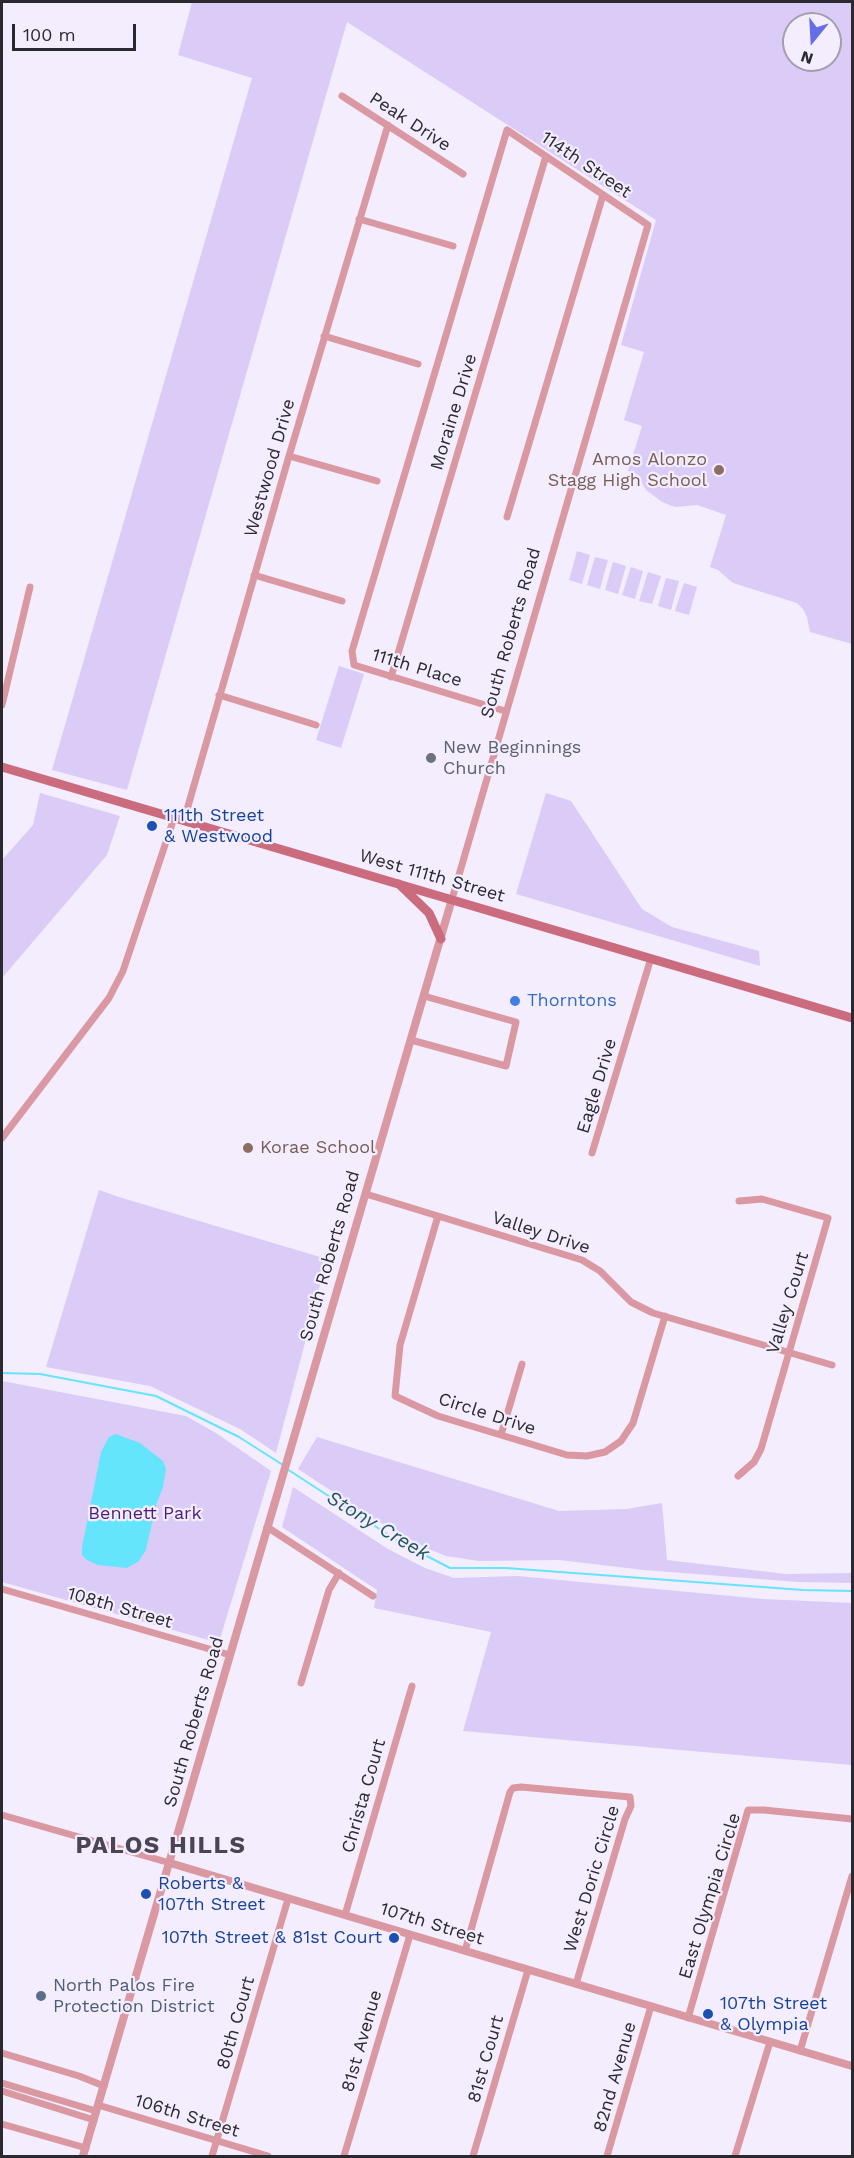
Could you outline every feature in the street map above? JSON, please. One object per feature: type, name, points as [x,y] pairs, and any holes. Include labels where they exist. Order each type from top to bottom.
[{"type":"main road","name":"West 111th Street","points":[[2,767],[452,898],[852,1018]]},
{"type":"main road","points":[[397,883],[429,913],[441,939]]},
{"type":"street","name":"Peak Drive","points":[[342,96],[463,174]]},
{"type":"street","name":"Westwood Drive","points":[[184,820],[324,336],[388,125]]},
{"type":"street","name":"114th Street","points":[[354,665],[352,651],[507,130],[648,225]]},
{"type":"street","name":"Moraine Drive","points":[[391,677],[546,156]]},
{"type":"street","points":[[507,517],[603,195]]},
{"type":"street","points":[[359,219],[453,246]]},
{"type":"street","name":"South Roberts Road","points":[[84,2152],[441,939],[648,225]]},
{"type":"street","points":[[324,336],[418,364]]},
{"type":"street","points":[[289,456],[376,481]]},
{"type":"street","points":[[254,575],[342,601]]},
{"type":"street","points":[[2,705],[30,587]]},
{"type":"street","name":"111th Place","points":[[354,665],[506,711]]},
{"type":"street","points":[[219,695],[316,724]]},
{"type":"street","points":[[2,1138],[109,998],[123,971],[174,818]]},
{"type":"street","name":"Eagle Drive","points":[[592,1153],[651,958]]},
{"type":"street","points":[[411,1040],[506,1066],[516,1022],[424,996]]},
{"type":"street","name":"Valley Drive","points":[[366,1194],[582,1260],[600,1271],[631,1302],[645,1310],[832,1365]]},
{"type":"street","name":"Valley Court","points":[[738,1476],[754,1462],[761,1449],[828,1218],[762,1199],[739,1201]]},
{"type":"street","name":"Circle Drive","points":[[438,1216],[400,1345],[395,1396],[438,1416],[575,1456],[596,1454],[613,1447],[621,1441],[633,1423],[665,1317]]},
{"type":"street","points":[[501,1435],[522,1364]]},
{"type":"street","points":[[267,1527],[373,1596]]},
{"type":"street","points":[[301,1683],[329,1590],[339,1574]]},
{"type":"street","name":"108th Street","points":[[2,1589],[230,1655]]},
{"type":"street","name":"Christa Court","points":[[345,1915],[412,1686]]},
{"type":"street","name":"West Doric Circle","points":[[465,1951],[513,1788],[630,1797],[630,1806],[576,1984]]},
{"type":"street","name":"East Olympia Circle","points":[[688,2018],[748,1810],[816,1814],[852,1819]]},
{"type":"street","name":"107th Street","points":[[2,1815],[852,2066]]},
{"type":"street","points":[[800,2051],[852,1875]]},
{"type":"street","name":"80th Court","points":[[212,2157],[288,1899]]},
{"type":"street","name":"81st Avenue","points":[[344,2157],[410,1935]]},
{"type":"street","name":"81st Court","points":[[473,2157],[528,1970]]},
{"type":"street","name":"82nd Avenue","points":[[607,2157],[651,2006]]},
{"type":"street","points":[[735,2157],[770,2042]]},
{"type":"street","points":[[2,2053],[79,2076],[104,2086]]},
{"type":"street","points":[[2,2083],[96,2112]]},
{"type":"street","points":[[2,2091],[96,2112]]},
{"type":"street","name":"106th Street","points":[[96,2112],[217,2141],[268,2157]]},
{"type":"street","points":[[2,2124],[84,2152]]},
{"type":"green space","points":[[192,2],[852,2],[852,644],[810,632],[807,617],[797,603],[733,583],[718,570],[710,567],[726,515],[697,505],[675,507],[662,502],[646,490],[637,474],[628,471],[642,426],[624,420],[644,352],[621,345],[656,220],[347,22],[127,790],[52,770],[252,78],[178,55]]},
{"type":"green space","points":[[577,551],[590,555],[582,584],[569,580]]},
{"type":"green space","points":[[595,557],[608,560],[600,589],[587,585]]},
{"type":"green space","points":[[613,562],[626,566],[618,594],[605,590]]},
{"type":"green space","points":[[631,567],[643,571],[635,599],[622,595]]},
{"type":"green space","points":[[648,572],[661,576],[652,604],[639,601]]},
{"type":"green space","points":[[666,578],[679,581],[671,610],[658,606]]},
{"type":"green space","points":[[684,583],[697,587],[689,615],[675,611]]},
{"type":"green space","points":[[339,666],[364,674],[341,748],[316,740]]},
{"type":"green space","points":[[40,793],[120,816],[107,855],[2,978],[2,860],[33,825]]},
{"type":"green space","points":[[546,793],[571,801],[642,909],[672,927],[759,951],[760,966],[516,894]]},
{"type":"green space","points":[[99,1190],[327,1259],[276,1453],[240,1429],[150,1386],[46,1367]]},
{"type":"green space","name":"Bennett Park","points":[[2,1381],[186,1416],[216,1433],[271,1471],[220,1639],[212,1641],[2,1582]]},
{"type":"green space","points":[[317,1437],[559,1511],[627,1509],[662,1503],[667,1560],[786,1574],[852,1573],[852,1583],[798,1582],[644,1570],[559,1560],[479,1561],[446,1556],[424,1547],[379,1522],[298,1469]]},
{"type":"green space","points":[[293,1487],[388,1549],[425,1568],[454,1578],[517,1576],[763,1599],[852,1603],[852,1765],[463,1731],[491,1632],[374,1608],[377,1590],[282,1527]]},
{"type":"water","points":[[116,1434],[140,1443],[163,1461],[166,1469],[146,1550],[139,1561],[127,1568],[98,1565],[82,1555],[101,1452],[109,1437]]},
{"type":"waterway","name":"Stony Creek","points":[[2,1373],[40,1374],[156,1396],[239,1437],[283,1465]]},
{"type":"waterway","name":"Stony Creek","points":[[287,1469],[398,1541],[450,1568],[506,1568],[803,1590],[852,1591]]},
{"type":"place","name":"Amos Alonzo Stagg High School","points":[[719,470]]},
{"type":"place","name":"New Beginnings Church","points":[[431,758]]},
{"type":"place","name":"111th Street & Westwood","points":[[152,826]]},
{"type":"place","name":"Thorntons","points":[[515,1001]]},
{"type":"place","name":"Korae School","points":[[248,1148]]},
{"type":"place","name":"Roberts & 107th Street","points":[[146,1894]]},
{"type":"place","name":"107th Street & 81st Court","points":[[394,1938]]},
{"type":"place","name":"North Palos Fire Protection District","points":[[41,1996]]},
{"type":"place","name":"107th Street & Olympia","points":[[708,2014]]},
{"type":"district","name":"PALOS HILLS","points":[[161,1846]]}]
